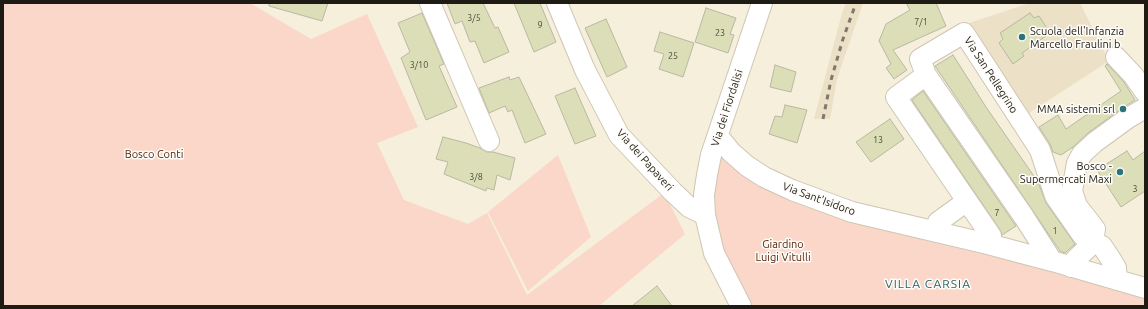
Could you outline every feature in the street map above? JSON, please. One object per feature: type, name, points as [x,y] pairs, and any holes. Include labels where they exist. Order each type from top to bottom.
[{"type":"street","points":[[430,3],[489,141]]},
{"type":"street","name":"Via dei Papaveri","points":[[557,3],[585,70],[619,135],[689,207],[705,215]]},
{"type":"street","name":"Via dei Fiordalisi","points":[[705,215],[704,194],[707,175],[718,136],[762,3]]},
{"type":"street","name":"Via San Pellegrino","points":[[1052,261],[1024,217],[926,75],[920,59],[964,33],[1040,150],[1055,196],[1083,236],[1093,243]]},
{"type":"street","points":[[1116,57],[1133,75],[1145,92]]},
{"type":"street","points":[[926,75],[896,96],[991,236],[988,244]]},
{"type":"street","points":[[1071,267],[1076,259],[1093,243],[1095,229],[1077,206],[1072,191],[1078,163],[1082,154],[1094,142],[1145,108]]},
{"type":"street","name":"Via Sant'Isidoro","points":[[718,136],[731,152],[764,177],[792,190],[852,212],[988,244],[1145,288]]},
{"type":"street","points":[[936,232],[938,222],[967,201]]},
{"type":"street","points":[[705,215],[714,253],[741,306]]},
{"type":"street","points":[[1093,243],[1102,246],[1110,258],[1116,268],[1117,280]]},
{"type":"shaded area","points":[[846,3],[863,3],[837,79],[830,119],[814,119],[842,13]]},
{"type":"shaded area","points":[[1030,3],[1080,3],[1109,61],[1026,115],[969,23]]},
{"type":"green space","name":"Bosco Conti","points":[[3,3],[250,3],[311,39],[367,14],[418,127],[377,143],[404,200],[468,224],[487,213],[527,295],[664,193],[685,234],[599,306],[3,306]]},
{"type":"green space","name":"Giardino Luigi Vitulli","points":[[721,153],[923,236],[923,240],[1012,261],[1145,299],[1145,306],[748,306],[724,259],[711,206]]},
{"type":"green space","points":[[558,155],[591,237],[528,291],[488,212]]},
{"type":"building","points":[[269,3],[328,3],[322,21],[269,6]]},
{"type":"building","points":[[447,3],[483,3],[495,28],[498,27],[509,52],[484,63],[475,41],[470,42],[462,21],[455,24]]},
{"type":"building","points":[[514,3],[540,3],[556,42],[534,52]]},
{"type":"building","points":[[906,3],[936,3],[946,26],[893,50],[907,70],[894,79],[886,68],[891,64],[879,41],[886,24],[910,10]]},
{"type":"building","points":[[706,8],[736,18],[730,34],[734,35],[728,53],[695,42]]},
{"type":"building","points":[[422,13],[444,64],[439,66],[457,107],[426,120],[401,58],[410,52],[398,23]]},
{"type":"building","points":[[1030,13],[1034,18],[1039,16],[1050,33],[1022,53],[1024,56],[1013,64],[999,43],[1003,39],[1000,33]]},
{"type":"building","points":[[606,19],[627,67],[607,77],[585,28]]},
{"type":"building","points":[[660,32],[694,43],[683,77],[659,69],[664,54],[654,51]]},
{"type":"building","points":[[953,55],[986,107],[1038,182],[1046,203],[1075,244],[1065,253],[1060,251],[935,66]]},
{"type":"building","points":[[1107,64],[1124,82],[1135,100],[1088,133],[1073,147],[1061,155],[1053,152],[1050,144],[1039,127],[1058,115],[1066,129],[1121,91],[1105,66]]},
{"type":"building","points":[[775,65],[796,72],[791,92],[770,87]]},
{"type":"building","points":[[509,77],[510,80],[519,77],[546,134],[525,143],[512,110],[508,112],[505,106],[489,113],[479,88]]},
{"type":"building","points":[[575,88],[596,136],[575,144],[555,96]]},
{"type":"building","points":[[923,91],[1016,226],[1002,235],[912,100]]},
{"type":"building","points":[[785,105],[807,110],[797,143],[769,134],[775,116],[782,117]]},
{"type":"building","points":[[890,119],[904,139],[871,162],[856,142]]},
{"type":"building","points":[[443,137],[466,143],[487,152],[493,152],[515,158],[510,180],[497,175],[494,190],[487,188],[486,191],[444,174],[448,162],[436,159]]},
{"type":"building","points":[[1127,151],[1133,160],[1145,151],[1145,191],[1121,207],[1097,170]]},
{"type":"building","points":[[657,286],[672,306],[632,306]]},
{"type":"railway","points":[[823,119],[831,80],[843,39],[856,3]]},
{"type":"place","name":"Scuola dell'Infanzia Marcello Fraulini b","points":[[1022,37]]},
{"type":"place","name":"MMA sistemi srl","points":[[1123,109]]},
{"type":"place","name":"Bosco - Supermercati Maxi","points":[[1120,172]]},
{"type":"district","name":"VILLA CARSIA","points":[[928,284]]}]
